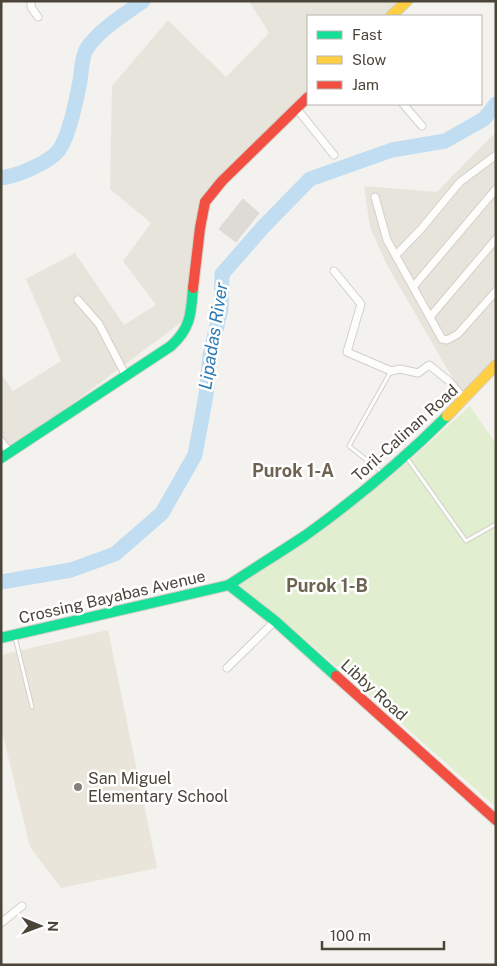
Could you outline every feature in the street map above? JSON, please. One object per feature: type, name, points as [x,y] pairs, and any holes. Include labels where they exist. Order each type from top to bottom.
[{"type":"main road","points":[[392,15],[407,1]]},
{"type":"main road","points":[[5,455],[180,339],[190,319],[199,236],[205,202],[222,181],[307,98]]},
{"type":"main road","name":"Toril-Calinan Road","points":[[229,585],[318,526],[405,456],[465,400],[496,365]]},
{"type":"main road","name":"Libby Road","points":[[229,585],[275,621],[496,820]]},
{"type":"main road","name":"Crossing Bayabas Avenue","points":[[1,638],[229,585]]},
{"type":"street","points":[[31,1],[31,7],[38,17]]},
{"type":"street","points":[[404,105],[422,126]]},
{"type":"street","points":[[297,109],[334,155]]},
{"type":"street","points":[[396,255],[421,229],[460,182],[496,155]]},
{"type":"street","points":[[413,287],[496,189]]},
{"type":"street","points":[[375,197],[387,240],[442,338],[452,339],[458,334],[496,291]]},
{"type":"street","points":[[430,317],[496,239]]},
{"type":"street","points":[[334,271],[361,304],[347,352],[392,371],[400,369],[418,373],[429,365],[449,381],[465,400]]},
{"type":"street","points":[[78,300],[100,324],[126,376]]},
{"type":"street","points":[[1,441],[5,455]]},
{"type":"street","points":[[227,668],[275,621]]},
{"type":"street","points":[[1,923],[22,906]]},
{"type":"lane","points":[[384,473],[349,446],[392,371]]},
{"type":"lane","points":[[405,456],[466,541],[496,524]]},
{"type":"lane","points":[[14,635],[32,707]]},
{"type":"shaded area","points":[[249,1],[407,1],[393,15],[307,15],[307,98],[205,197],[191,315],[1,457],[1,374],[13,391],[61,361],[26,279],[75,253],[124,325],[156,305],[123,261],[151,223],[110,189],[112,86],[168,20],[226,77],[269,33]]},
{"type":"shaded area","points":[[496,132],[496,357],[463,396],[387,265],[370,227],[364,186],[437,192]]},
{"type":"shaded area","name":"San Miguel Elementary School","points":[[108,630],[157,868],[61,888],[30,847],[1,727],[1,655]]},
{"type":"green space","points":[[470,406],[496,444],[496,807],[319,651],[237,583],[311,538],[400,469]]},
{"type":"building","points":[[243,199],[259,213],[236,242],[219,229]]},
{"type":"waterway","points":[[1,178],[32,168],[48,160],[59,150],[63,144],[72,117],[87,48],[106,28],[143,1]]},
{"type":"waterway","name":"Lipadas River","points":[[1,582],[71,570],[115,554],[162,513],[195,455],[206,395],[210,355],[221,309],[222,274],[264,226],[310,179],[392,150],[445,141],[484,119],[496,104]]},
{"type":"traffic: fast","points":[[1,458],[171,346],[183,333],[189,320],[193,288]]},
{"type":"traffic: fast","points":[[229,585],[306,535],[343,507],[397,463],[447,416]]},
{"type":"traffic: fast","points":[[1,638],[229,585],[275,621],[336,676]]},
{"type":"traffic: slow","points":[[392,15],[407,1]]},
{"type":"traffic: slow","points":[[447,416],[496,365]]},
{"type":"traffic: jam","points":[[193,288],[205,202],[222,181],[307,98]]},
{"type":"traffic: jam","points":[[336,676],[496,820]]},
{"type":"place","name":"San Miguel Elementary School","points":[[78,787]]},
{"type":"district","name":"Purok 1-A","points":[[293,470]]},
{"type":"district","name":"Purok 1-B","points":[[327,585]]}]
